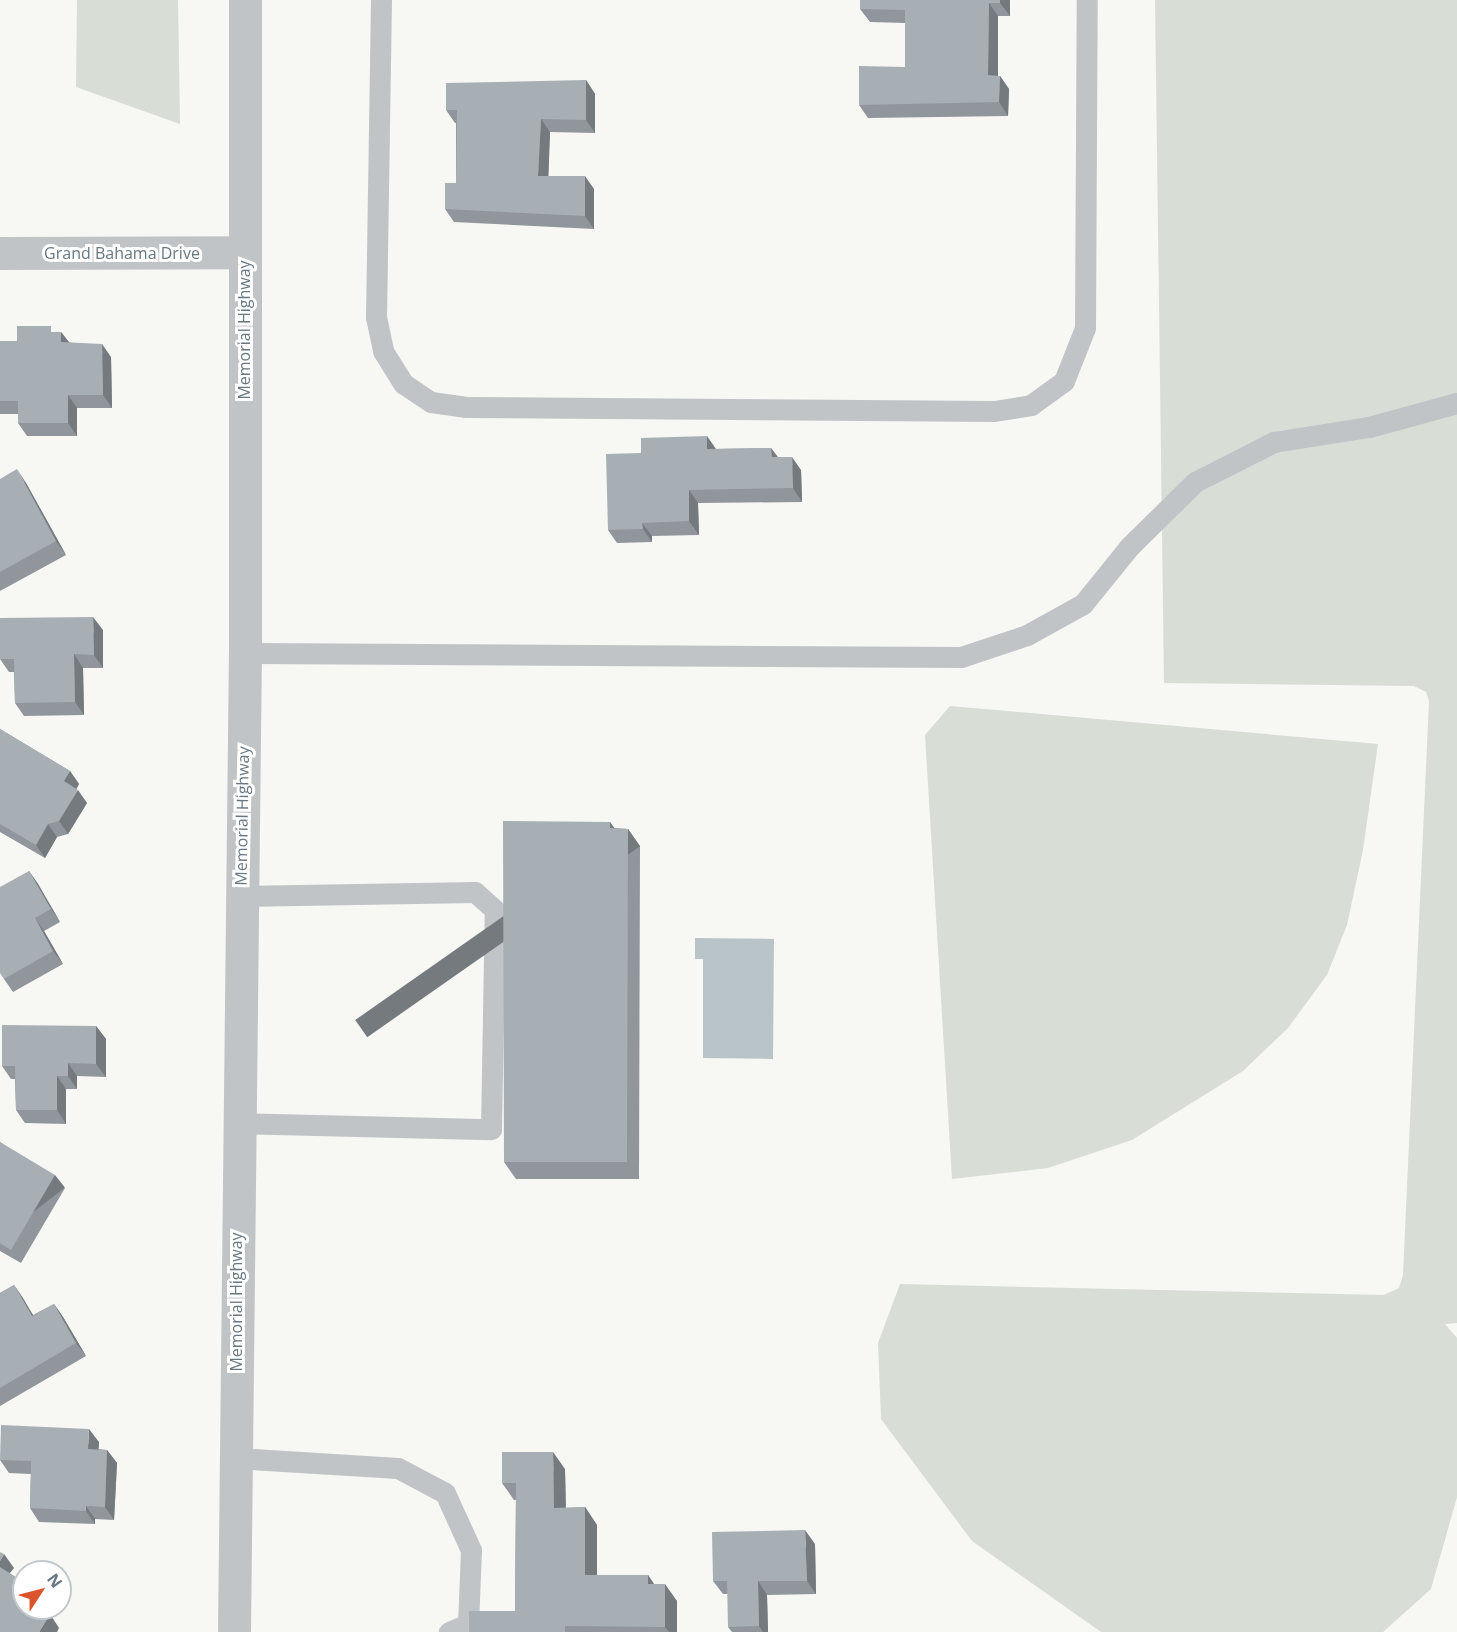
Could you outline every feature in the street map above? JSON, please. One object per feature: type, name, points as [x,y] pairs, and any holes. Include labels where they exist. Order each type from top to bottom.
[{"type":"street","name":"Memorial Highway","points":[[234,1632],[240,896],[245,653],[245,0]]},
{"type":"street","name":"Grand Bahama Drive","points":[[0,253],[244,252]]},
{"type":"lane","points":[[381,0],[375,317],[383,351],[404,384],[431,402],[465,407],[982,411],[1031,405],[1064,381],[1085,328],[1087,0]]},
{"type":"lane","points":[[245,653],[961,657],[1027,635],[1083,604],[1130,546],[1195,482],[1274,442],[1369,427],[1457,404]]},
{"type":"lane","points":[[238,1123],[491,1129],[495,910],[475,892],[240,896]]},
{"type":"lane","points":[[235,1458],[398,1468],[445,1493],[471,1550],[468,1624],[449,1632]]},
{"type":"shaded area","points":[[77,0],[178,0],[180,124],[76,87]]},
{"type":"shaded area","points":[[1155,0],[1457,0],[1457,1323],[1445,1324],[1457,1338],[1457,1497],[1431,1589],[1383,1632],[1101,1632],[972,1541],[881,1419],[878,1343],[900,1284],[1384,1295],[1399,1288],[1403,1275],[1429,701],[1426,692],[1414,686],[1164,683]]},
{"type":"shaded area","points":[[950,706],[1378,744],[1363,850],[1347,925],[1327,975],[1288,1028],[1243,1071],[1132,1140],[1048,1168],[952,1179],[925,735]]},
{"type":"shaded area","points":[[695,938],[774,939],[773,1059],[703,1058],[703,959],[695,959]]},
{"type":"building","points":[[860,0],[1000,0],[1000,3],[989,3],[988,75],[1000,76],[999,102],[859,105],[859,66],[905,67],[905,10],[860,9]]},
{"type":"building","points":[[586,80],[586,120],[541,119],[538,176],[585,176],[585,216],[445,209],[445,183],[456,183],[457,110],[446,110],[446,83]]},
{"type":"building","points":[[17,326],[51,326],[51,332],[61,332],[61,342],[102,344],[103,395],[68,395],[68,423],[18,423],[18,401],[0,401],[0,341],[17,341]]},
{"type":"building","points":[[707,436],[707,449],[771,448],[772,457],[792,457],[793,488],[689,490],[689,521],[642,523],[643,529],[608,530],[606,454],[641,453],[641,438]]},
{"type":"building","points":[[17,469],[56,541],[0,572],[0,479]]},
{"type":"building","points":[[93,617],[94,655],[74,654],[75,702],[15,703],[14,659],[0,659],[0,618]]},
{"type":"building","points":[[0,729],[70,771],[64,781],[78,790],[59,821],[48,824],[36,845],[0,824]]},
{"type":"building","points":[[503,821],[610,822],[610,828],[628,829],[627,1162],[504,1162]]},
{"type":"building","points":[[29,871],[51,909],[35,918],[53,951],[4,979],[0,973],[0,887]]},
{"type":"building","points":[[2,1025],[96,1026],[96,1064],[68,1063],[68,1076],[57,1076],[57,1110],[16,1110],[15,1066],[2,1066]]},
{"type":"building","points":[[0,1142],[55,1175],[11,1250],[0,1243]]},
{"type":"building","points":[[14,1285],[32,1316],[54,1304],[76,1343],[0,1388],[0,1293]]},
{"type":"building","points":[[1,1425],[89,1429],[88,1449],[107,1450],[105,1507],[86,1506],[86,1511],[30,1508],[31,1461],[0,1460]]},
{"type":"building","points":[[502,1452],[553,1452],[554,1508],[585,1507],[585,1575],[648,1575],[648,1584],[665,1584],[665,1627],[565,1626],[565,1632],[469,1632],[469,1611],[515,1611],[516,1483],[502,1483]]},
{"type":"building","points":[[805,1530],[807,1581],[758,1581],[759,1626],[728,1627],[727,1581],[713,1581],[712,1532]]},
{"type":"building","points":[[0,1567],[12,1574],[12,1620],[46,1620],[39,1632],[0,1632]]}]
